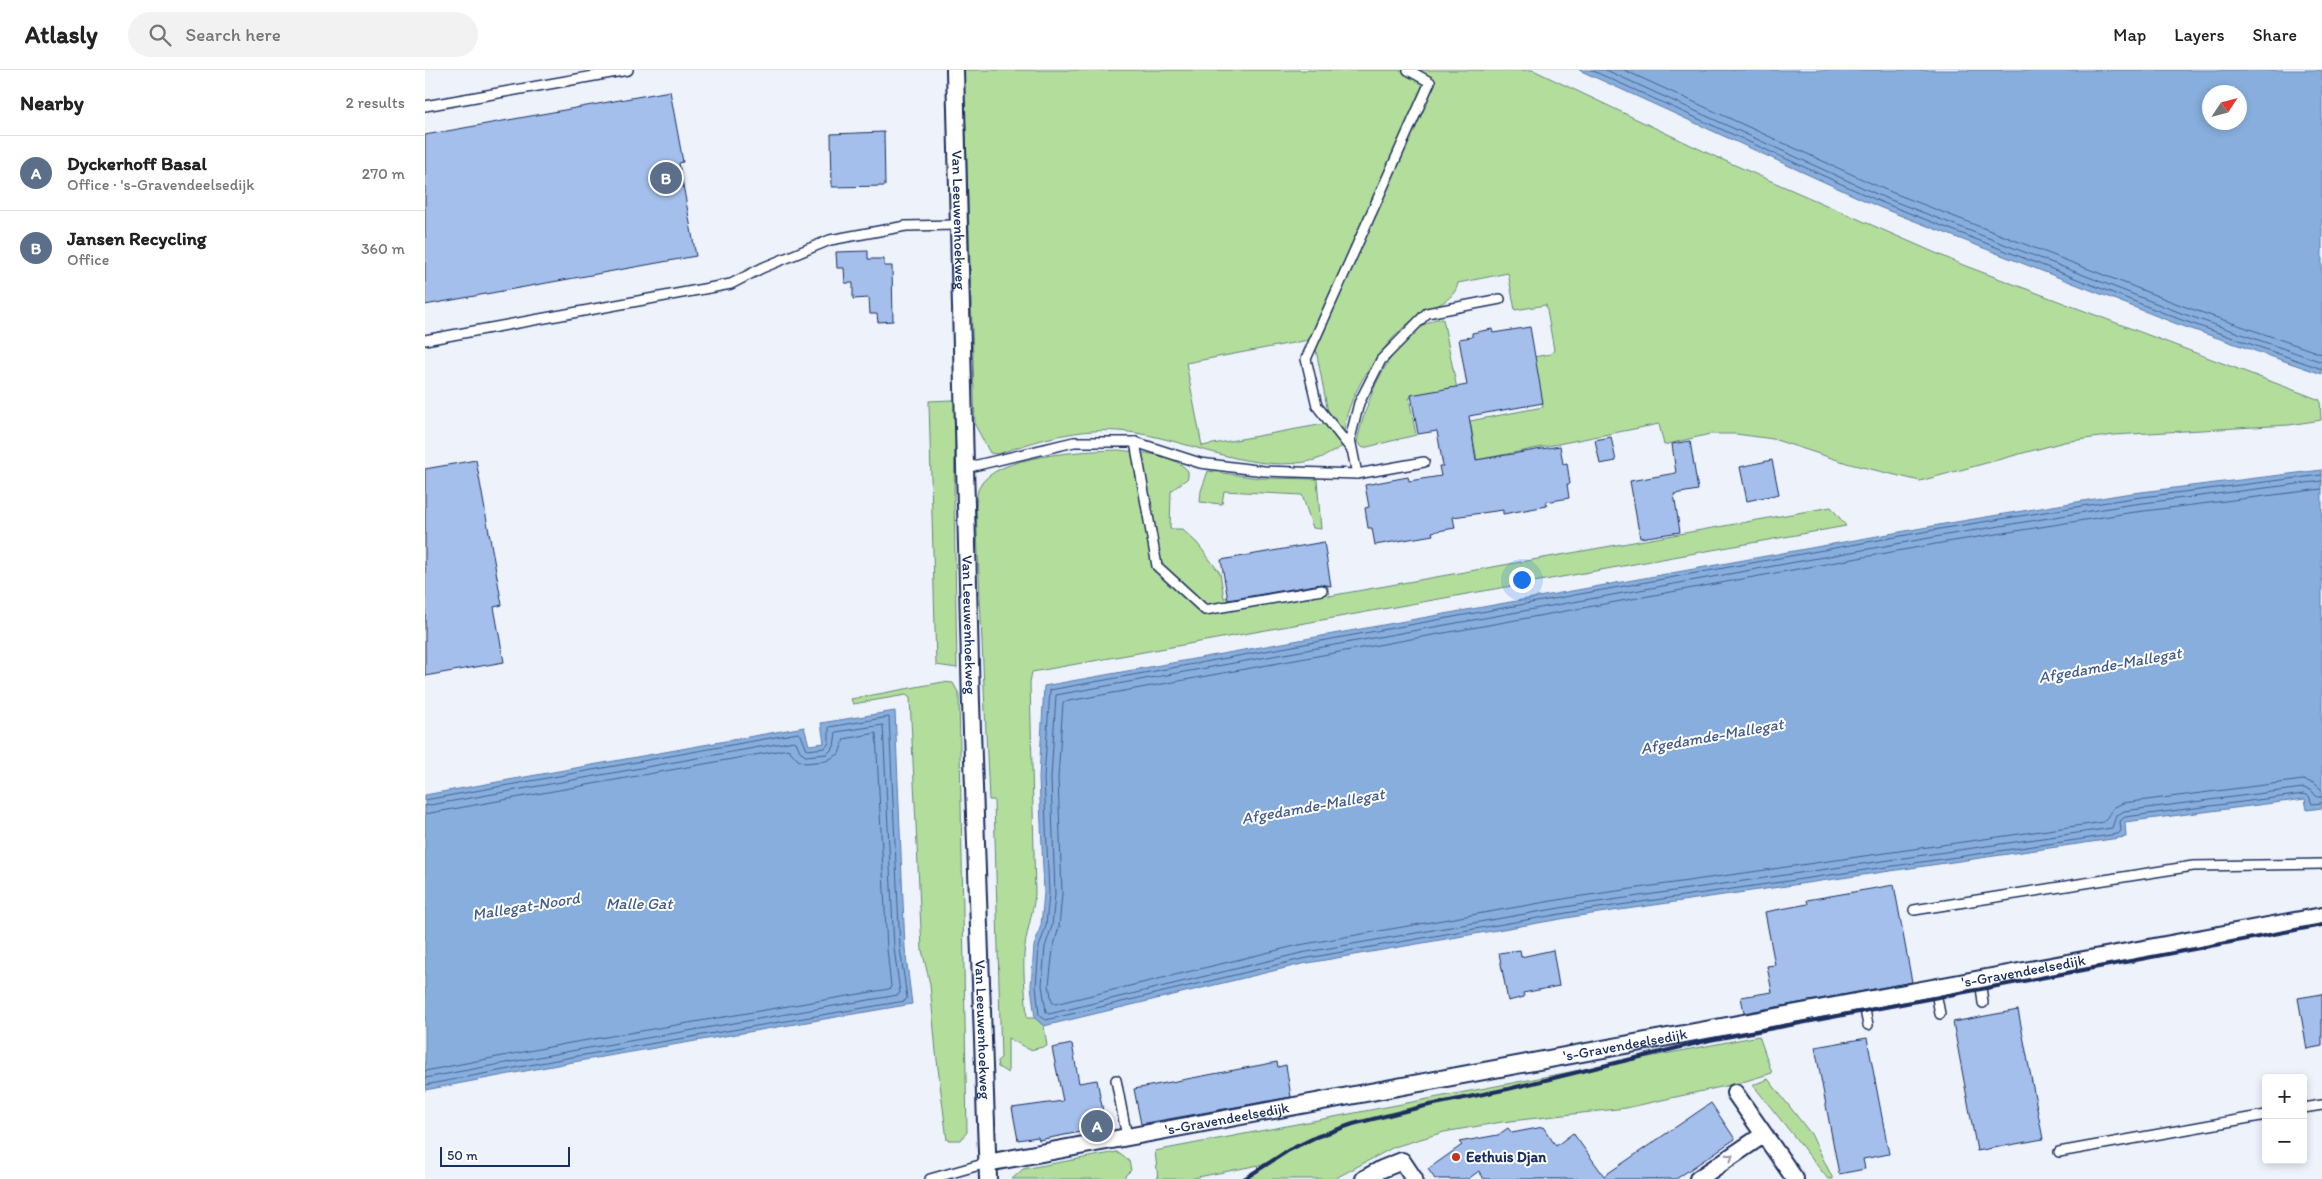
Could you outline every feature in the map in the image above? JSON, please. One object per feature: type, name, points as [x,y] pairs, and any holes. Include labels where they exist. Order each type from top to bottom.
[{"type":"street","name":"Van Leeuwenhoekweg","points":[[955,70],[957,225],[987,1171]]},
{"type":"street","name":"'s-Gravendeelsedijk","points":[[987,1171],[1127,1137],[2322,916]]},
{"type":"street","points":[[1735,1093],[1795,1179]]},
{"type":"street","points":[[1698,1179],[1763,1134]]},
{"type":"street","points":[[1364,1179],[1382,1168],[1402,1161],[1414,1179]]},
{"type":"lane","points":[[425,106],[628,70]]},
{"type":"lane","points":[[1352,451],[1317,406],[1306,359],[1430,82],[1408,70]]},
{"type":"lane","points":[[425,340],[731,284],[762,268],[830,240],[906,226],[957,225]]},
{"type":"lane","points":[[1357,474],[1349,439],[1359,404],[1381,360],[1427,314],[1500,299]]},
{"type":"lane","points":[[965,468],[1074,442],[1135,442],[1201,463],[1264,471],[1357,474],[1424,462]]},
{"type":"lane","points":[[1135,442],[1157,566],[1205,610],[1322,590]]},
{"type":"lane","points":[[1914,910],[2193,866],[2321,866]]},
{"type":"lane","points":[[1979,978],[1983,1003]]},
{"type":"lane","points":[[1935,987],[1940,1014]]},
{"type":"lane","points":[[1863,1000],[1868,1025]]},
{"type":"lane","points":[[1116,1080],[1127,1137]]},
{"type":"lane","points":[[2307,1107],[2322,1105]]},
{"type":"lane","points":[[2059,1152],[2262,1116]]},
{"type":"lane","name":"'s-Gravendeelsedijk","points":[[930,1179],[987,1171]]},
{"type":"green space","points":[[964,70],[1533,70],[1714,156],[1963,265],[2320,400],[2321,420],[2289,425],[2114,435],[2064,442],[1920,481],[1850,464],[1773,439],[1736,434],[1710,434],[1664,445],[1659,424],[1477,460],[1470,421],[1543,407],[1533,357],[1551,354],[1554,350],[1546,305],[1515,310],[1508,273],[1458,283],[1448,299],[1418,316],[1401,330],[1378,357],[1353,397],[1346,419],[1343,446],[1315,460],[1292,464],[1247,460],[1225,456],[1158,437],[1118,431],[1066,434],[998,454],[990,453],[975,425]],"holes":[[[1314,339],[1330,423],[1202,446],[1186,363]]]},
{"type":"green space","points":[[1435,319],[1443,319],[1457,389],[1409,398],[1416,435],[1363,448],[1357,442],[1361,424],[1374,388],[1383,371],[1405,340],[1419,328]]},
{"type":"green space","points":[[929,401],[956,401],[954,497],[957,668],[936,665]]},
{"type":"green space","points":[[1119,450],[1165,457],[1182,465],[1188,471],[1188,478],[1171,491],[1170,529],[1182,529],[1197,543],[1220,573],[1224,598],[1327,582],[1329,596],[1831,507],[1846,526],[1032,672],[1030,682],[1035,894],[1027,932],[1024,971],[1027,1018],[1035,1018],[1044,1026],[1047,1046],[1030,1050],[1008,1038],[1008,1073],[998,1067],[997,1061],[1001,1058],[994,800],[989,800],[976,507],[977,492],[988,477],[1003,468],[1021,461],[1064,453]]},
{"type":"green space","points":[[1208,471],[1259,478],[1317,479],[1321,529],[1313,528],[1302,495],[1224,491],[1222,504],[1200,502],[1201,491]]},
{"type":"green space","points":[[943,682],[953,683],[959,694],[967,1132],[961,1140],[947,1140],[930,984],[922,950],[910,698],[906,695],[853,704],[851,699]]},
{"type":"green space","points":[[1759,1036],[1772,1073],[1739,1083],[1626,1108],[1502,1122],[1444,1132],[1394,1147],[1334,1179],[1245,1179],[1264,1164],[1188,1179],[1158,1179],[1155,1151]]},
{"type":"green space","points":[[1768,1079],[1811,1134],[1833,1179],[1828,1179],[1753,1085]]},
{"type":"green space","points":[[1117,1152],[1129,1161],[1131,1170],[1122,1179],[1012,1179],[1023,1169]]},
{"type":"water","points":[[1579,70],[2322,70],[2322,374],[2177,324],[1879,207]]},
{"type":"water","name":"Afgedamde-Mallegat","points":[[2322,470],[2322,808],[2307,810],[2305,799],[2125,822],[2126,837],[1578,916],[1302,964],[1044,1026],[1035,1018],[1031,986],[1034,946],[1041,925],[1044,893],[1039,778],[1044,686],[1944,524],[2125,494]]},
{"type":"water","name":"Malle Gat","points":[[895,711],[905,948],[912,1004],[573,1062],[425,1090],[425,795],[804,727],[809,745],[824,743],[821,723]]},
{"type":"building","points":[[670,91],[683,162],[679,163],[696,256],[425,305],[425,135]]},
{"type":"building","points":[[884,132],[885,186],[832,187],[831,134]]},
{"type":"building","points":[[868,251],[868,259],[884,259],[884,266],[892,266],[893,321],[878,322],[877,314],[870,314],[869,298],[853,299],[853,283],[845,283],[844,268],[837,268],[836,252]]},
{"type":"building","points":[[1530,327],[1543,403],[1469,416],[1476,460],[1560,446],[1563,464],[1567,463],[1570,484],[1567,484],[1569,498],[1546,502],[1547,506],[1503,514],[1503,510],[1453,517],[1455,528],[1432,532],[1433,535],[1375,545],[1372,528],[1368,528],[1365,508],[1369,507],[1365,485],[1408,477],[1409,481],[1441,476],[1439,466],[1443,466],[1437,431],[1418,434],[1411,395],[1467,385],[1459,339],[1472,337],[1472,333],[1492,329],[1493,333]]},
{"type":"building","points":[[1611,437],[1616,461],[1600,464],[1595,440]]},
{"type":"building","points":[[1690,441],[1698,490],[1674,494],[1680,532],[1640,538],[1630,481],[1676,473],[1672,444]]},
{"type":"building","points":[[476,460],[502,605],[494,607],[504,662],[425,676],[425,469]]},
{"type":"building","points":[[1772,460],[1779,494],[1747,501],[1740,467]]},
{"type":"building","points":[[1324,542],[1331,586],[1321,584],[1228,600],[1221,560]]},
{"type":"building","points":[[1894,885],[1912,982],[1744,1013],[1741,997],[1772,992],[1767,966],[1775,965],[1765,912],[1808,904],[1807,900]]},
{"type":"building","points":[[1520,950],[1521,957],[1553,950],[1559,986],[1523,993],[1524,997],[1508,1001],[1499,953]]},
{"type":"building","points":[[2322,994],[2322,1046],[2307,1049],[2298,998]]},
{"type":"building","points":[[2018,1010],[2043,1139],[1977,1151],[1953,1022]]},
{"type":"building","points":[[1867,1038],[1889,1154],[1863,1159],[1865,1169],[1839,1174],[1815,1047]]},
{"type":"building","points":[[1072,1044],[1079,1083],[1097,1080],[1106,1127],[1039,1140],[1038,1137],[1018,1140],[1012,1108],[1063,1101],[1052,1048]]},
{"type":"building","points":[[1277,1062],[1278,1067],[1286,1065],[1291,1097],[1141,1124],[1134,1089]]},
{"type":"building","points":[[1711,1103],[1735,1139],[1676,1179],[1484,1179],[1479,1171],[1468,1179],[1435,1179],[1428,1169],[1462,1145],[1459,1142],[1498,1135],[1508,1128],[1512,1133],[1543,1127],[1556,1146],[1573,1133],[1604,1176]]},
{"type":"railway","points":[[1244,1179],[1289,1150],[1316,1137],[1353,1124],[1425,1106],[1508,1089],[1710,1040],[2322,925]]},
{"type":"place","name":"Jansen Recycling","points":[[666,178]]},
{"type":"place","name":"Dyckerhoff Basal","points":[[1097,1126]]},
{"type":"place","name":"Eethuis Djan","points":[[1456,1157]]},
{"type":"water label","name":"Mallegat-Noord","points":[[526,906]]}]
